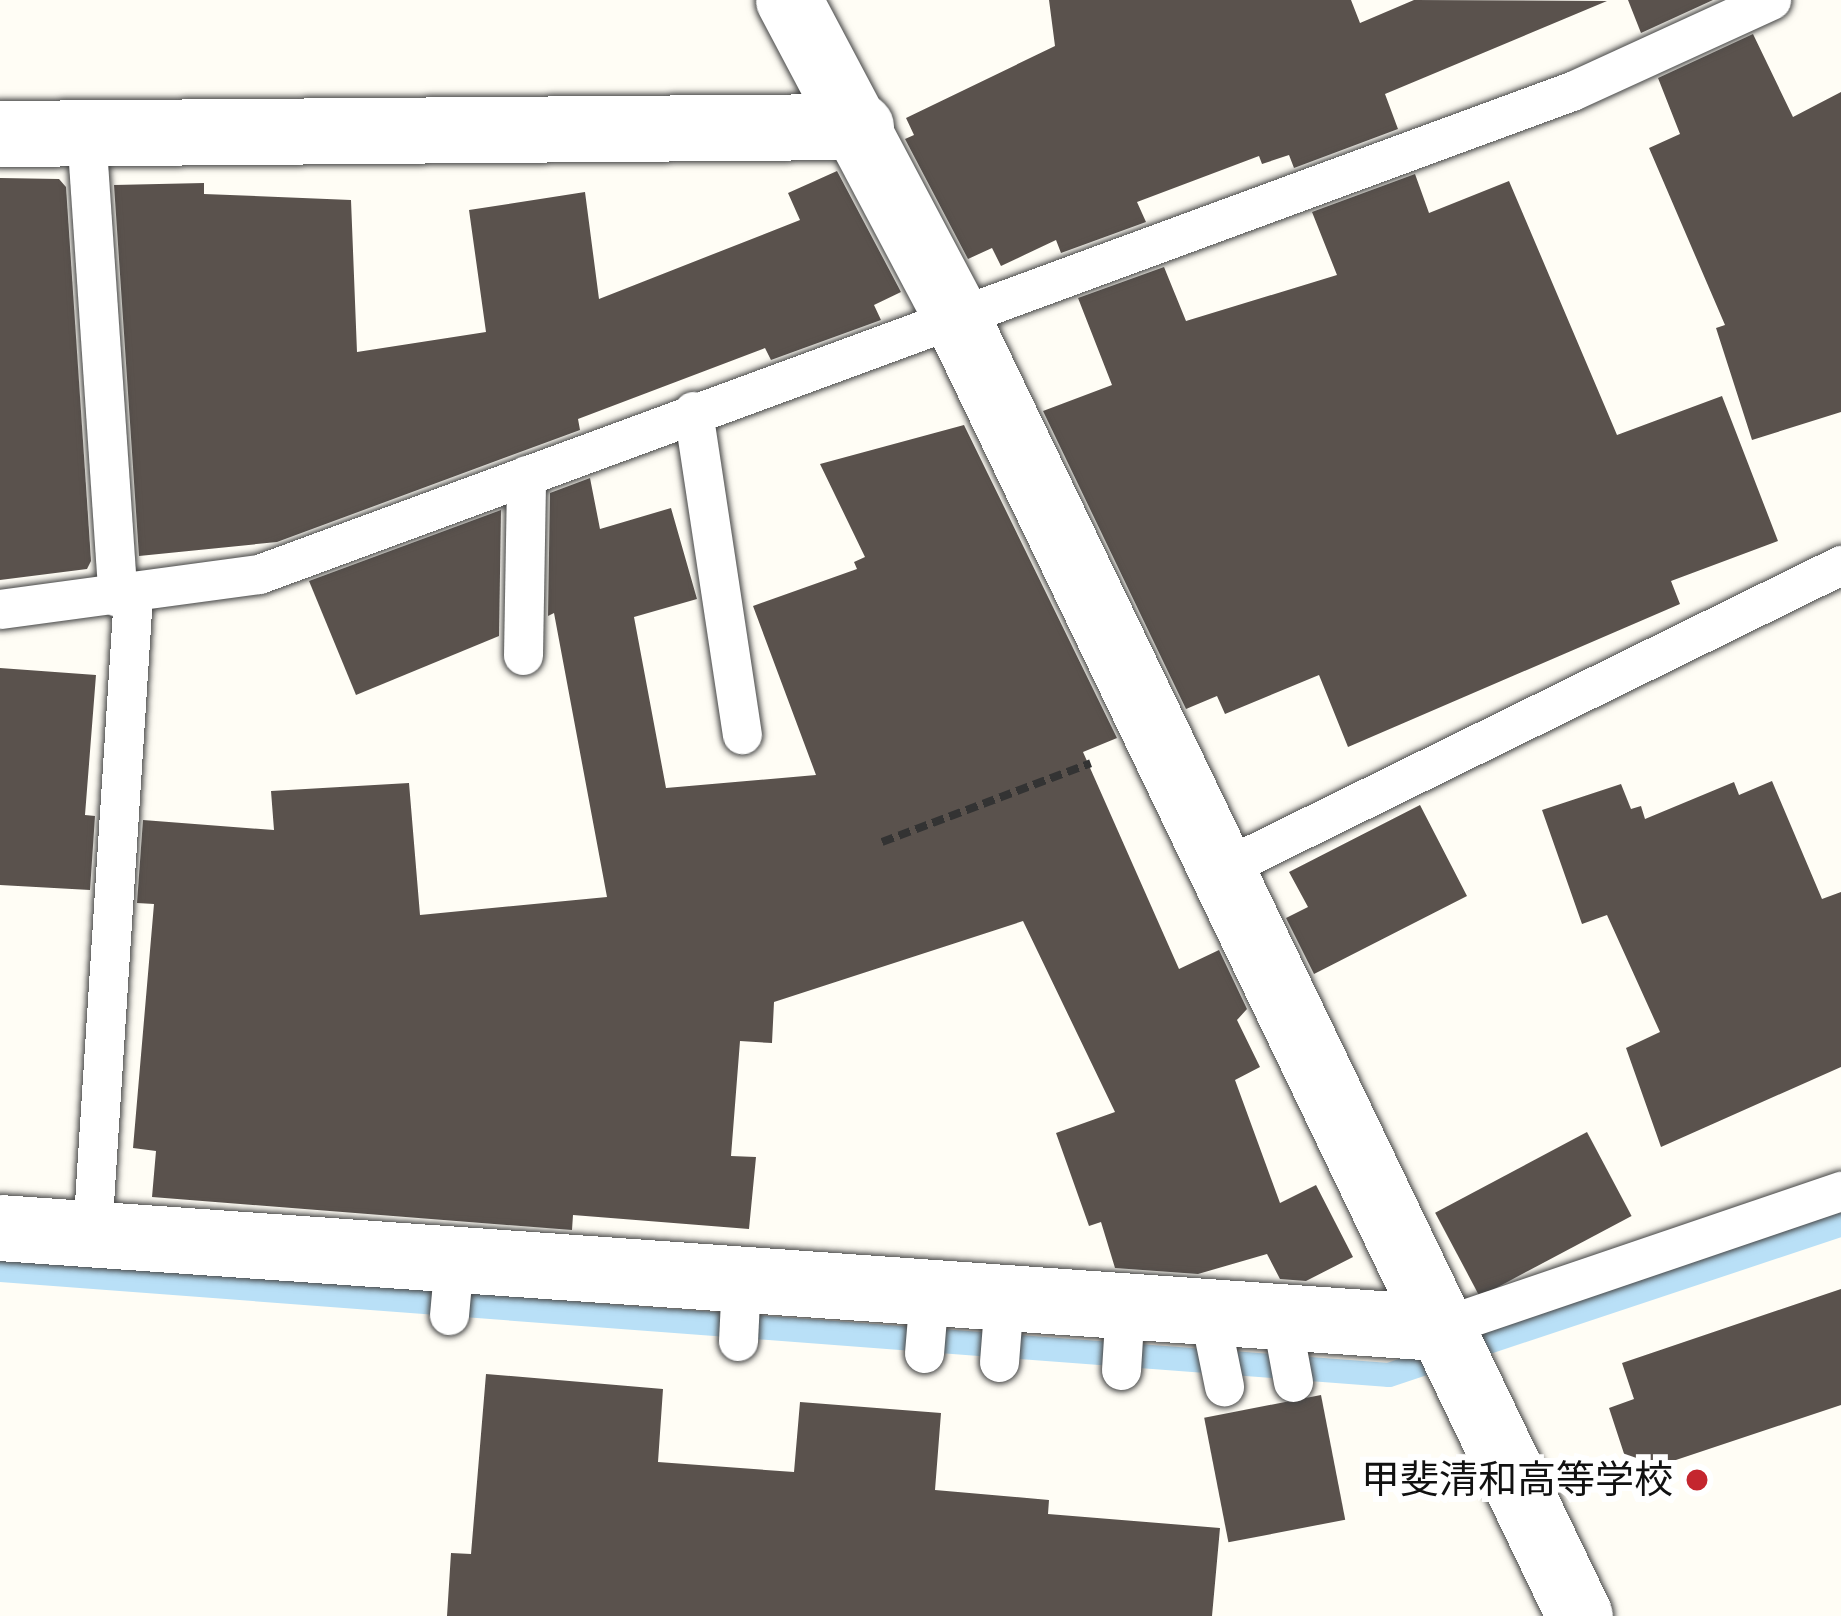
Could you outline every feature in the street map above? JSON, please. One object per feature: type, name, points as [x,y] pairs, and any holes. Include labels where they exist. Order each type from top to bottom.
[{"type":"street","points":[[789,0],[955,314],[1473,1402],[1580,1616]]},
{"type":"street","points":[[0,134],[860,127]]},
{"type":"street","points":[[0,1228],[92,1234],[451,1287],[1123,1338],[1212,1329],[1287,1350],[1440,1331]]},
{"type":"lane","points":[[0,609],[126,596],[259,574],[955,314],[1572,91],[1771,0]]},
{"type":"lane","points":[[86,134],[126,596],[92,1234]]},
{"type":"lane","points":[[693,411],[742,734]]},
{"type":"lane","points":[[524,655],[526,475]]},
{"type":"lane","points":[[1222,869],[1841,565]]},
{"type":"lane","points":[[1440,1331],[1841,1191]]},
{"type":"lane","points":[[1212,1329],[1224,1386]]},
{"type":"path","points":[[882,842],[1159,737]]},
{"type":"building","points":[[1049,0],[1351,0],[1360,23],[1414,0],[1607,1],[1385,94],[1398,129],[1294,168],[1289,155],[1262,164],[1259,156],[1137,202],[1146,222],[1061,253],[1056,240],[1001,266],[992,248],[968,259],[905,139],[914,135],[906,118],[1055,46]]},
{"type":"building","points":[[1628,0],[1713,0],[1641,33]]},
{"type":"building","points":[[1753,34],[1793,117],[1841,92],[1841,412],[1752,440],[1716,328],[1725,325],[1649,148],[1680,134],[1658,78]]},
{"type":"building","points":[[837,171],[901,292],[874,305],[881,320],[771,360],[765,348],[578,419],[580,430],[277,542],[139,556],[114,185],[204,183],[204,194],[351,200],[357,352],[486,332],[469,210],[585,192],[599,299],[800,220],[788,193]]},
{"type":"building","points":[[1415,174],[1429,213],[1509,181],[1617,435],[1722,396],[1778,541],[1671,581],[1680,604],[1348,747],[1319,675],[1225,714],[1217,696],[1186,709],[1043,411],[1112,385],[1078,298],[1164,267],[1186,321],[1337,275],[1312,212]]},
{"type":"building","points":[[0,178],[59,179],[66,187],[91,561],[87,569],[0,580]]},
{"type":"building","points":[[964,425],[1117,738],[1083,752],[1179,969],[1219,950],[1247,1009],[1237,1020],[1260,1067],[1235,1080],[1280,1203],[1316,1185],[1353,1257],[1306,1281],[1280,1279],[1267,1254],[1198,1274],[1115,1268],[1101,1222],[1089,1226],[1056,1133],[1115,1112],[1023,921],[774,1002],[772,1043],[740,1041],[731,1156],[756,1157],[749,1229],[573,1215],[572,1230],[152,1197],[156,1151],[133,1148],[154,904],[137,903],[143,820],[274,830],[271,791],[409,783],[420,915],[607,897],[554,613],[548,616],[550,493],[590,478],[600,529],[671,508],[697,599],[634,617],[666,788],[816,775],[753,606],[857,569],[854,562],[865,557],[820,464]]},
{"type":"building","points":[[501,510],[499,636],[356,695],[309,581]]},
{"type":"building","points":[[0,668],[96,675],[85,815],[95,816],[90,890],[0,885]]},
{"type":"building","points":[[1772,781],[1822,899],[1841,892],[1841,1067],[1661,1147],[1626,1048],[1660,1032],[1607,915],[1582,924],[1542,810],[1621,784],[1631,809],[1641,806],[1645,819],[1734,782],[1739,795]]},
{"type":"building","points":[[1420,805],[1467,896],[1314,974],[1286,918],[1308,907],[1289,872]]},
{"type":"building","points":[[1587,1132],[1632,1216],[1480,1297],[1435,1213]]},
{"type":"building","points":[[1841,1289],[1841,1405],[1631,1475],[1609,1408],[1634,1399],[1622,1363]]},
{"type":"building","points":[[486,1374],[663,1389],[658,1462],[794,1472],[800,1402],[941,1413],[935,1490],[1049,1500],[1048,1514],[1220,1528],[1212,1616],[447,1616],[451,1553],[471,1554]]},
{"type":"building","points":[[1321,1395],[1345,1520],[1228,1542],[1204,1418]]},
{"type":"waterway","points":[[0,1270],[1389,1375],[1841,1225]]},
{"type":"place","name":"甲斐清和高等学校","points":[[1697,1480]]}]
